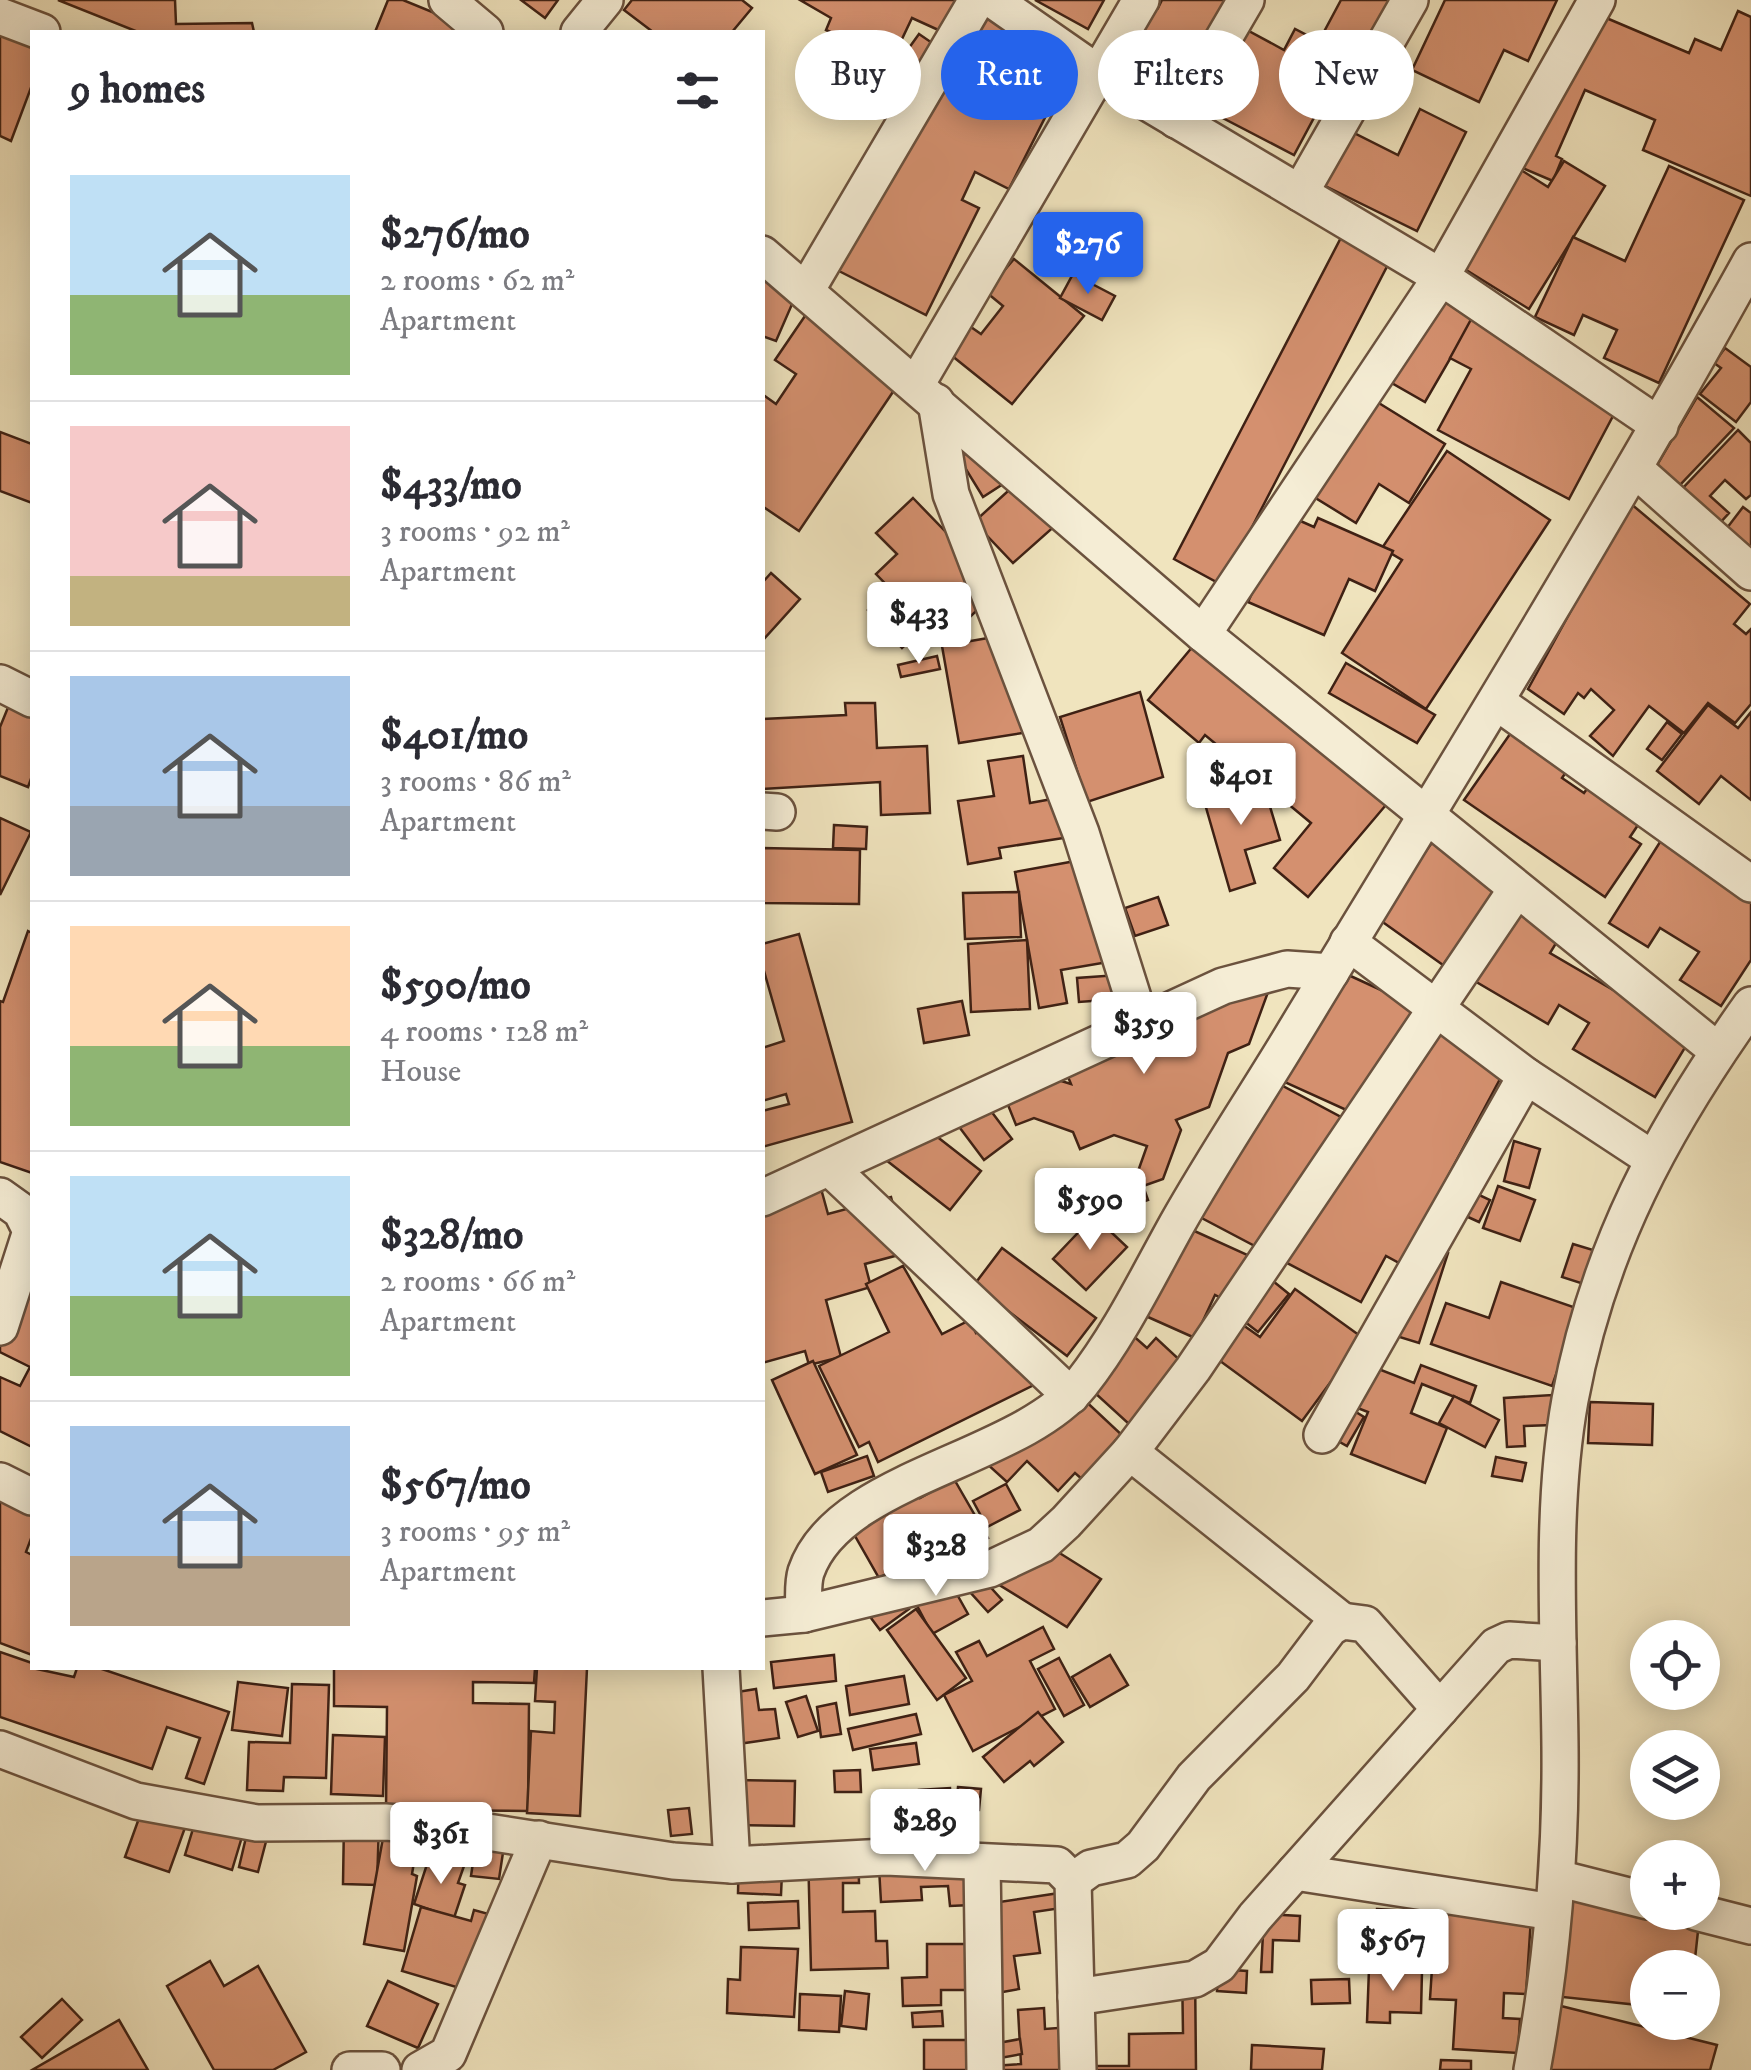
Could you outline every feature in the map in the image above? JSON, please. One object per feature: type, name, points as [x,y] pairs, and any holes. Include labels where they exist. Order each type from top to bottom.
[{"type":"street","points":[[447,0],[483,30]]},
{"type":"street","points":[[582,30],[605,0]]},
{"type":"street","points":[[807,289],[977,0]]},
{"type":"street","points":[[993,0],[1098,73],[926,393],[950,494],[1081,833],[1141,1023]]},
{"type":"street","points":[[1124,30],[1142,0]]},
{"type":"street","points":[[1228,30],[1246,0]]},
{"type":"street","points":[[1300,193],[1410,0]]},
{"type":"street","points":[[1202,634],[1441,277],[1597,0]]},
{"type":"street","points":[[0,16],[37,30]]},
{"type":"street","points":[[1176,120],[1441,277],[1660,426]]},
{"type":"street","points":[[765,256],[1202,634],[1426,819],[1718,1051]]},
{"type":"street","points":[[804,1614],[804,1576],[817,1548],[858,1512],[1002,1439],[1071,1396],[1108,1347],[1636,470],[1751,261]]},
{"type":"street","points":[[1636,470],[1751,572]]},
{"type":"street","points":[[0,683],[30,698]]},
{"type":"street","points":[[1496,702],[1751,884]]},
{"type":"street","points":[[765,1618],[804,1614],[950,1580],[1018,1558],[1066,1522],[1130,1452],[1193,1368],[1516,890]]},
{"type":"street","points":[[765,1197],[1222,986],[1340,957],[1437,1008],[1526,1076],[1651,1158]]},
{"type":"street","points":[[1532,2070],[1555,1895],[1561,1475],[1570,1402],[1588,1322],[1651,1158],[1751,1006]]},
{"type":"street","points":[[1322,1435],[1526,1076]]},
{"type":"street","points":[[830,1169],[1071,1396]]},
{"type":"street","points":[[0,1196],[21,1211],[30,1229]]},
{"type":"street","points":[[0,1328],[30,1234]]},
{"type":"street","points":[[1130,1452],[1342,1622]]},
{"type":"street","points":[[0,1481],[30,1497]]},
{"type":"street","points":[[1073,1881],[1090,1868],[1127,1860],[1143,1846],[1194,1776],[1292,1678],[1330,1628],[1342,1622],[1365,1624],[1440,1709]]},
{"type":"street","points":[[1076,1997],[1209,1974],[1295,1872],[1504,1642],[1558,1643]]},
{"type":"street","points":[[721,1670],[732,1865]]},
{"type":"street","points":[[0,1749],[136,1801],[257,1823],[385,1822],[539,1839],[673,1861],[732,1865],[886,1856],[1057,1865],[1073,1881],[1078,2070]]},
{"type":"street","points":[[420,2070],[448,2054],[539,1839]]},
{"type":"street","points":[[982,1862],[985,2070]]},
{"type":"street","points":[[1295,1872],[1630,1899]]},
{"type":"street","points":[[1720,1918],[1751,1926]]},
{"type":"street","points":[[350,2070],[382,2070]]},
{"type":"building","points":[[58,0],[175,0],[176,24],[252,23],[254,30],[133,30]]},
{"type":"building","points":[[388,0],[403,0],[476,30],[376,30]]},
{"type":"building","points":[[521,0],[558,0],[545,18]]},
{"type":"building","points":[[632,0],[742,0],[752,8],[734,30],[650,30],[624,10]]},
{"type":"building","points":[[800,0],[961,0],[946,30],[941,31],[912,18],[906,30],[826,30],[831,18]]},
{"type":"building","points":[[1035,0],[1104,0],[1088,29]]},
{"type":"building","points":[[1162,0],[1226,0],[1211,30],[1134,30],[1148,3],[1158,8]]},
{"type":"building","points":[[1341,0],[1403,0],[1387,30],[1325,30]]},
{"type":"building","points":[[1445,0],[1557,0],[1528,61],[1504,50],[1479,102],[1414,71]]},
{"type":"building","points":[[969,2],[1016,30],[955,30]]},
{"type":"building","points":[[1578,6],[1689,53],[1695,39],[1721,50],[1738,11],[1751,17],[1751,196],[1643,150],[1655,120],[1585,90],[1556,156],[1562,159],[1553,181],[1511,163]]},
{"type":"building","points":[[0,19],[30,31],[30,90],[11,141],[0,136]]},
{"type":"building","points":[[921,35],[938,47],[921,72]]},
{"type":"building","points":[[1259,36],[1279,47],[1279,120],[1313,120],[1294,155],[1227,120],[1259,120]]},
{"type":"building","points":[[941,58],[941,120],[1044,120],[1009,189],[975,172],[962,200],[979,208],[926,315],[835,269],[910,120],[921,120],[921,98]]},
{"type":"building","points":[[1420,109],[1466,132],[1417,231],[1311,179],[1338,125],[1398,155]]},
{"type":"building","points":[[1502,158],[1548,187],[1564,161],[1605,186],[1529,309],[1442,255]]},
{"type":"building","points":[[1669,166],[1744,200],[1659,383],[1604,358],[1617,330],[1583,315],[1574,335],[1535,317],[1573,237],[1625,261]]},
{"type":"building","points":[[1346,228],[1394,253],[1222,585],[1174,559]]},
{"type":"building","points":[[1014,259],[1084,316],[1012,404],[946,351],[968,325],[981,334],[1003,306],[986,292]]},
{"type":"building","points":[[765,262],[803,279],[776,341],[765,337]]},
{"type":"building","points":[[1073,274],[1115,296],[1102,320],[1060,298]]},
{"type":"building","points":[[1428,285],[1476,314],[1425,402],[1376,374]]},
{"type":"building","points":[[807,313],[903,377],[799,531],[765,508],[765,396],[776,404],[796,374],[775,360]]},
{"type":"building","points":[[1474,314],[1622,399],[1569,499],[1438,430],[1471,369],[1450,358]]},
{"type":"building","points":[[1725,348],[1751,367],[1751,402],[1736,422],[1700,394],[1721,368],[1714,363]]},
{"type":"building","points":[[1361,392],[1445,444],[1409,503],[1379,484],[1356,523],[1301,489]]},
{"type":"building","points":[[1697,397],[1734,428],[1678,487],[1654,470]]},
{"type":"building","points":[[1738,430],[1751,443],[1751,495],[1746,499],[1725,480],[1710,496],[1729,513],[1719,524],[1682,489]]},
{"type":"building","points":[[0,432],[30,443],[30,502],[0,491]]},
{"type":"building","points":[[980,445],[1003,484],[983,497],[959,458]]},
{"type":"building","points":[[1447,451],[1550,520],[1426,709],[1342,653],[1402,560],[1382,548]]},
{"type":"building","points":[[1018,482],[1057,524],[1013,563],[974,522]]},
{"type":"building","points":[[913,498],[1000,588],[943,643],[876,574],[897,554],[876,533]]},
{"type":"building","points":[[1630,503],[1750,604],[1734,624],[1746,634],[1751,629],[1751,704],[1735,723],[1708,703],[1684,733],[1649,706],[1613,756],[1590,736],[1614,710],[1591,689],[1584,698],[1578,693],[1564,714],[1528,689]]},
{"type":"building","points":[[1743,507],[1751,513],[1751,547],[1727,528]]},
{"type":"building","points":[[1287,515],[1314,527],[1318,518],[1393,551],[1375,591],[1349,579],[1324,635],[1248,602]]},
{"type":"building","points":[[771,573],[800,599],[765,638],[765,580]]},
{"type":"building","points":[[890,590],[924,628],[902,648],[868,610]]},
{"type":"building","points":[[1011,634],[1029,732],[959,743],[942,646]]},
{"type":"building","points":[[1199,639],[1391,799],[1308,897],[1274,868],[1311,823],[1205,735],[1199,743],[1148,700]]},
{"type":"building","points":[[937,656],[940,669],[901,677],[898,665]]},
{"type":"building","points":[[1346,663],[1435,715],[1417,743],[1329,693]]},
{"type":"building","points":[[18,683],[30,688],[28,787],[0,776],[0,727]]},
{"type":"building","points":[[1140,692],[1163,777],[1087,802],[1060,717]]},
{"type":"building","points":[[845,703],[875,703],[877,748],[927,746],[930,813],[881,815],[880,782],[765,789],[765,719],[846,715]]},
{"type":"building","points":[[1708,705],[1738,728],[1751,712],[1751,800],[1721,776],[1699,804],[1657,771]]},
{"type":"building","points":[[1524,714],[1580,752],[1562,778],[1584,793],[1601,769],[1652,804],[1630,837],[1641,844],[1605,897],[1464,800]]},
{"type":"building","points":[[1667,722],[1682,734],[1662,760],[1647,749]]},
{"type":"building","points":[[1023,756],[1030,803],[1063,797],[1070,837],[999,848],[1001,858],[968,864],[958,801],[994,796],[988,761]]},
{"type":"building","points":[[1262,780],[1280,840],[1245,850],[1255,883],[1230,891],[1203,797]]},
{"type":"building","points":[[0,818],[30,834],[0,895]]},
{"type":"building","points":[[1672,823],[1751,873],[1751,960],[1721,1006],[1680,980],[1699,952],[1660,928],[1648,947],[1609,923]]},
{"type":"building","points":[[834,825],[867,827],[866,849],[833,848]]},
{"type":"building","points":[[1439,833],[1505,881],[1443,965],[1377,918]]},
{"type":"building","points":[[765,848],[860,850],[859,904],[765,903]]},
{"type":"building","points":[[1081,860],[1108,962],[1061,970],[1067,1003],[1039,1008],[1015,872]]},
{"type":"building","points":[[1019,892],[1021,937],[965,939],[963,893]]},
{"type":"building","points":[[1502,893],[1564,930],[1550,953],[1692,1036],[1655,1097],[1573,1049],[1589,1023],[1559,1005],[1548,1024],[1456,970]]},
{"type":"building","points":[[1158,897],[1168,925],[1135,936],[1125,908]]},
{"type":"building","points":[[28,931],[30,1172],[0,1162],[0,1001],[3,1002]]},
{"type":"building","points":[[799,934],[852,1122],[765,1146],[765,1110],[789,1104],[786,1094],[765,1100],[765,1047],[784,1041],[765,974],[765,943]]},
{"type":"building","points":[[1027,940],[1030,1009],[971,1012],[968,944]]},
{"type":"building","points":[[1331,967],[1381,990],[1389,973],[1422,988],[1364,1118],[1280,1080]]},
{"type":"building","points":[[1275,973],[1249,1044],[1228,1053],[1209,1107],[1176,1120],[1181,1130],[1163,1179],[1143,1186],[1148,1200],[1125,1208],[1147,1146],[1114,1135],[1080,1149],[1073,1132],[1034,1118],[1016,1125],[1000,1085],[1032,1072],[1071,1084],[1057,1050]]},
{"type":"building","points":[[1118,975],[1119,999],[1079,1002],[1077,978]]},
{"type":"building","points":[[962,1001],[969,1035],[924,1043],[918,1009]]},
{"type":"building","points":[[1425,1003],[1515,1051],[1401,1264],[1386,1256],[1361,1302],[1196,1215],[1268,1078],[1360,1127]]},
{"type":"building","points":[[982,1099],[1012,1139],[984,1160],[954,1120]]},
{"type":"building","points":[[908,1114],[981,1171],[950,1210],[877,1153]]},
{"type":"building","points":[[1514,1141],[1540,1149],[1529,1188],[1504,1181]]},
{"type":"building","points":[[817,1174],[828,1214],[891,1197],[906,1253],[865,1264],[871,1287],[826,1300],[841,1357],[809,1365],[805,1351],[765,1362],[765,1188]]},
{"type":"building","points":[[1456,1184],[1490,1200],[1479,1222],[1446,1207]]},
{"type":"building","points":[[1498,1186],[1535,1200],[1520,1241],[1483,1228]]},
{"type":"building","points":[[1094,1216],[1127,1247],[1086,1290],[1053,1259]]},
{"type":"building","points":[[1179,1224],[1252,1257],[1231,1303],[1215,1295],[1195,1338],[1139,1313]]},
{"type":"building","points":[[1573,1244],[1603,1253],[1593,1287],[1562,1277]]},
{"type":"building","points":[[1423,1245],[1448,1253],[1419,1343],[1393,1335]]},
{"type":"building","points":[[1002,1248],[1096,1318],[1067,1356],[974,1285]]},
{"type":"building","points":[[903,1266],[942,1334],[970,1320],[976,1333],[1010,1317],[1042,1381],[878,1462],[869,1442],[859,1447],[819,1366],[889,1332],[866,1284]]},
{"type":"building","points":[[1263,1273],[1289,1294],[1258,1332],[1231,1311]]},
{"type":"building","points":[[30,1279],[30,1367],[0,1352],[0,1342]]},
{"type":"building","points":[[1501,1282],[1579,1309],[1552,1386],[1431,1344],[1446,1303],[1489,1318]]},
{"type":"building","points":[[1295,1289],[1363,1338],[1302,1421],[1201,1347],[1226,1313],[1260,1337]]},
{"type":"building","points":[[1130,1333],[1147,1348],[1156,1338],[1184,1364],[1129,1424],[1084,1383]]},
{"type":"building","points":[[813,1361],[857,1455],[815,1474],[772,1380]]},
{"type":"building","points":[[1358,1361],[1414,1383],[1421,1365],[1476,1386],[1470,1403],[1422,1384],[1411,1413],[1447,1428],[1425,1483],[1351,1454],[1368,1412],[1342,1402]]},
{"type":"building","points":[[30,1367],[30,1446],[0,1431],[0,1377],[20,1386]]},
{"type":"building","points":[[1063,1380],[1124,1437],[1083,1480],[1075,1473],[1058,1491],[1027,1461],[1007,1482],[986,1463]]},
{"type":"building","points":[[1552,1395],[1553,1425],[1524,1426],[1525,1446],[1507,1447],[1504,1398]]},
{"type":"building","points":[[1454,1396],[1499,1420],[1485,1447],[1439,1423]]},
{"type":"building","points":[[1590,1402],[1653,1404],[1652,1445],[1588,1443]]},
{"type":"building","points":[[1346,1406],[1364,1417],[1347,1446],[1329,1436]]},
{"type":"building","points":[[867,1456],[874,1476],[828,1492],[821,1472]]},
{"type":"building","points":[[1496,1457],[1526,1463],[1522,1481],[1492,1476]]},
{"type":"building","points":[[954,1479],[988,1538],[953,1558],[944,1542],[879,1578],[839,1508],[912,1484],[920,1498]]},
{"type":"building","points":[[1006,1484],[1020,1510],[987,1527],[973,1501]]},
{"type":"building","points":[[0,1489],[30,1500],[30,1541],[26,1552],[30,1554],[30,1654],[0,1643]]},
{"type":"building","points":[[1042,1542],[1101,1579],[1067,1627],[993,1581]]},
{"type":"building","points":[[940,1564],[968,1614],[932,1634],[905,1583]]},
{"type":"building","points":[[984,1580],[1002,1600],[988,1612],[970,1592]]},
{"type":"building","points":[[892,1585],[909,1609],[880,1630],[862,1606]]},
{"type":"building","points":[[916,1609],[966,1678],[937,1700],[887,1630]]},
{"type":"building","points":[[1043,1627],[1054,1649],[1030,1661],[1055,1709],[973,1751],[944,1695],[972,1681],[956,1652],[979,1641],[987,1656]]},
{"type":"building","points":[[0,1652],[30,1662],[30,1670],[74,1677],[76,1670],[105,1670],[229,1712],[204,1784],[186,1778],[200,1738],[167,1727],[152,1769],[0,1717]]},
{"type":"building","points":[[834,1655],[836,1681],[774,1688],[771,1662]]},
{"type":"building","points":[[1110,1655],[1128,1685],[1090,1707],[1072,1677]]},
{"type":"building","points":[[1059,1658],[1084,1705],[1064,1716],[1038,1669]]},
{"type":"building","points":[[334,1670],[535,1670],[534,1683],[473,1682],[473,1703],[529,1704],[528,1811],[386,1810],[387,1707],[334,1706]]},
{"type":"building","points":[[537,1670],[587,1670],[580,1816],[527,1813],[531,1731],[554,1733],[555,1702],[535,1701]]},
{"type":"building","points":[[904,1676],[909,1704],[850,1715],[846,1686]]},
{"type":"building","points":[[238,1682],[288,1688],[282,1736],[232,1730]]},
{"type":"building","points":[[292,1684],[329,1685],[326,1778],[284,1777],[283,1791],[247,1790],[249,1742],[290,1743]]},
{"type":"building","points":[[756,1689],[759,1710],[775,1709],[779,1738],[738,1744],[731,1693]]},
{"type":"building","points":[[806,1696],[818,1731],[798,1737],[786,1702]]},
{"type":"building","points":[[836,1703],[841,1734],[821,1737],[817,1707]]},
{"type":"building","points":[[1038,1712],[1063,1742],[1034,1766],[1030,1761],[1004,1782],[983,1757]]},
{"type":"building","points":[[916,1714],[921,1734],[853,1750],[848,1729]]},
{"type":"building","points":[[333,1735],[385,1737],[383,1796],[331,1794]]},
{"type":"building","points":[[916,1743],[919,1764],[873,1770],[870,1749]]},
{"type":"building","points":[[860,1770],[861,1792],[835,1792],[834,1771]]},
{"type":"building","points":[[734,1780],[795,1781],[794,1826],[733,1825]]},
{"type":"building","points":[[958,1787],[981,1789],[979,1810],[956,1808]]},
{"type":"building","points":[[950,1788],[953,1834],[923,1836],[919,1790]]},
{"type":"building","points":[[147,1796],[191,1811],[169,1872],[125,1857]]},
{"type":"building","points":[[200,1806],[247,1820],[232,1870],[185,1855]]},
{"type":"building","points":[[689,1808],[692,1834],[671,1836],[668,1810]]},
{"type":"building","points":[[344,1821],[379,1822],[377,1885],[343,1884]]},
{"type":"building","points":[[386,1821],[420,1827],[412,1874],[417,1876],[404,1951],[364,1944]]},
{"type":"building","points":[[248,1829],[268,1834],[258,1872],[239,1867]]},
{"type":"building","points":[[476,1842],[504,1846],[499,1879],[471,1876]]},
{"type":"building","points":[[968,1848],[971,1905],[950,1906],[948,1886],[921,1887],[922,1900],[881,1902],[878,1851]]},
{"type":"building","points":[[739,1849],[783,1850],[781,1895],[738,1893]]},
{"type":"building","points":[[858,1850],[859,1883],[843,1883],[843,1912],[875,1911],[876,1941],[887,1941],[888,1968],[811,1970],[808,1851]]},
{"type":"building","points":[[430,1855],[464,1866],[458,1883],[465,1885],[454,1918],[414,1904]]},
{"type":"building","points":[[1066,1892],[1068,1907],[1034,1912],[1040,1953],[1014,1956],[1019,1989],[997,1993],[986,1904]]},
{"type":"building","points":[[1565,1892],[1630,1899],[1630,1930],[1698,1930],[1696,1950],[1630,1950],[1630,2004],[1553,1996]]},
{"type":"building","points":[[798,1901],[799,1928],[749,1930],[748,1903]]},
{"type":"building","points":[[421,1907],[471,1921],[474,1910],[496,1916],[473,1992],[402,1971]]},
{"type":"building","points":[[1377,1909],[1531,1918],[1526,1994],[1504,1993],[1503,2018],[1520,2019],[1518,2053],[1453,2049],[1456,2000],[1430,1999],[1432,1968],[1374,1965]]},
{"type":"building","points":[[1264,1914],[1300,1916],[1299,1941],[1273,1940],[1272,1972],[1261,1972]]},
{"type":"building","points":[[927,1944],[970,1944],[971,1990],[941,1990],[941,2005],[903,2006],[902,1978],[927,1977]]},
{"type":"building","points":[[741,1947],[798,1949],[794,2017],[727,2013],[728,1979],[740,1980]]},
{"type":"building","points":[[210,1961],[224,1986],[258,1966],[306,2052],[273,2070],[214,2070],[167,1986]]},
{"type":"building","points":[[1182,1968],[1195,1968],[1196,2070],[1083,2070],[1083,2066],[1129,2066],[1129,2034],[1183,2033]]},
{"type":"building","points":[[1218,1969],[1247,1971],[1246,1993],[1217,1991]]},
{"type":"building","points":[[1369,1969],[1422,1971],[1421,2013],[1390,2012],[1390,2023],[1367,2022]]},
{"type":"building","points":[[1349,1979],[1350,2003],[1312,2004],[1311,1980]]},
{"type":"building","points":[[388,1981],[438,2004],[418,2048],[367,2026]]},
{"type":"building","points":[[845,1991],[869,1994],[866,2029],[841,2026]]},
{"type":"building","points":[[800,1994],[841,1996],[839,2032],[799,2030]]},
{"type":"building","points":[[62,1999],[82,2020],[42,2058],[21,2037]]},
{"type":"building","points":[[1553,2004],[1630,2023],[1630,2040],[1697,2040],[1717,2045],[1710,2070],[1536,2070]]},
{"type":"building","points":[[1044,2008],[1045,2029],[1071,2027],[1073,2070],[993,2070],[993,2066],[1021,2064],[1018,2010]]},
{"type":"building","points":[[942,2011],[943,2026],[913,2027],[912,2013]]},
{"type":"building","points":[[119,2020],[148,2070],[32,2070]]},
{"type":"building","points":[[1020,2039],[1022,2054],[989,2060],[987,2045]]},
{"type":"building","points":[[924,2040],[975,2040],[976,2070],[924,2070]]},
{"type":"building","points":[[1252,2045],[1324,2049],[1322,2070],[1251,2070]]},
{"type":"building","points":[[1441,2060],[1471,2061],[1471,2070],[1440,2070]]}]
